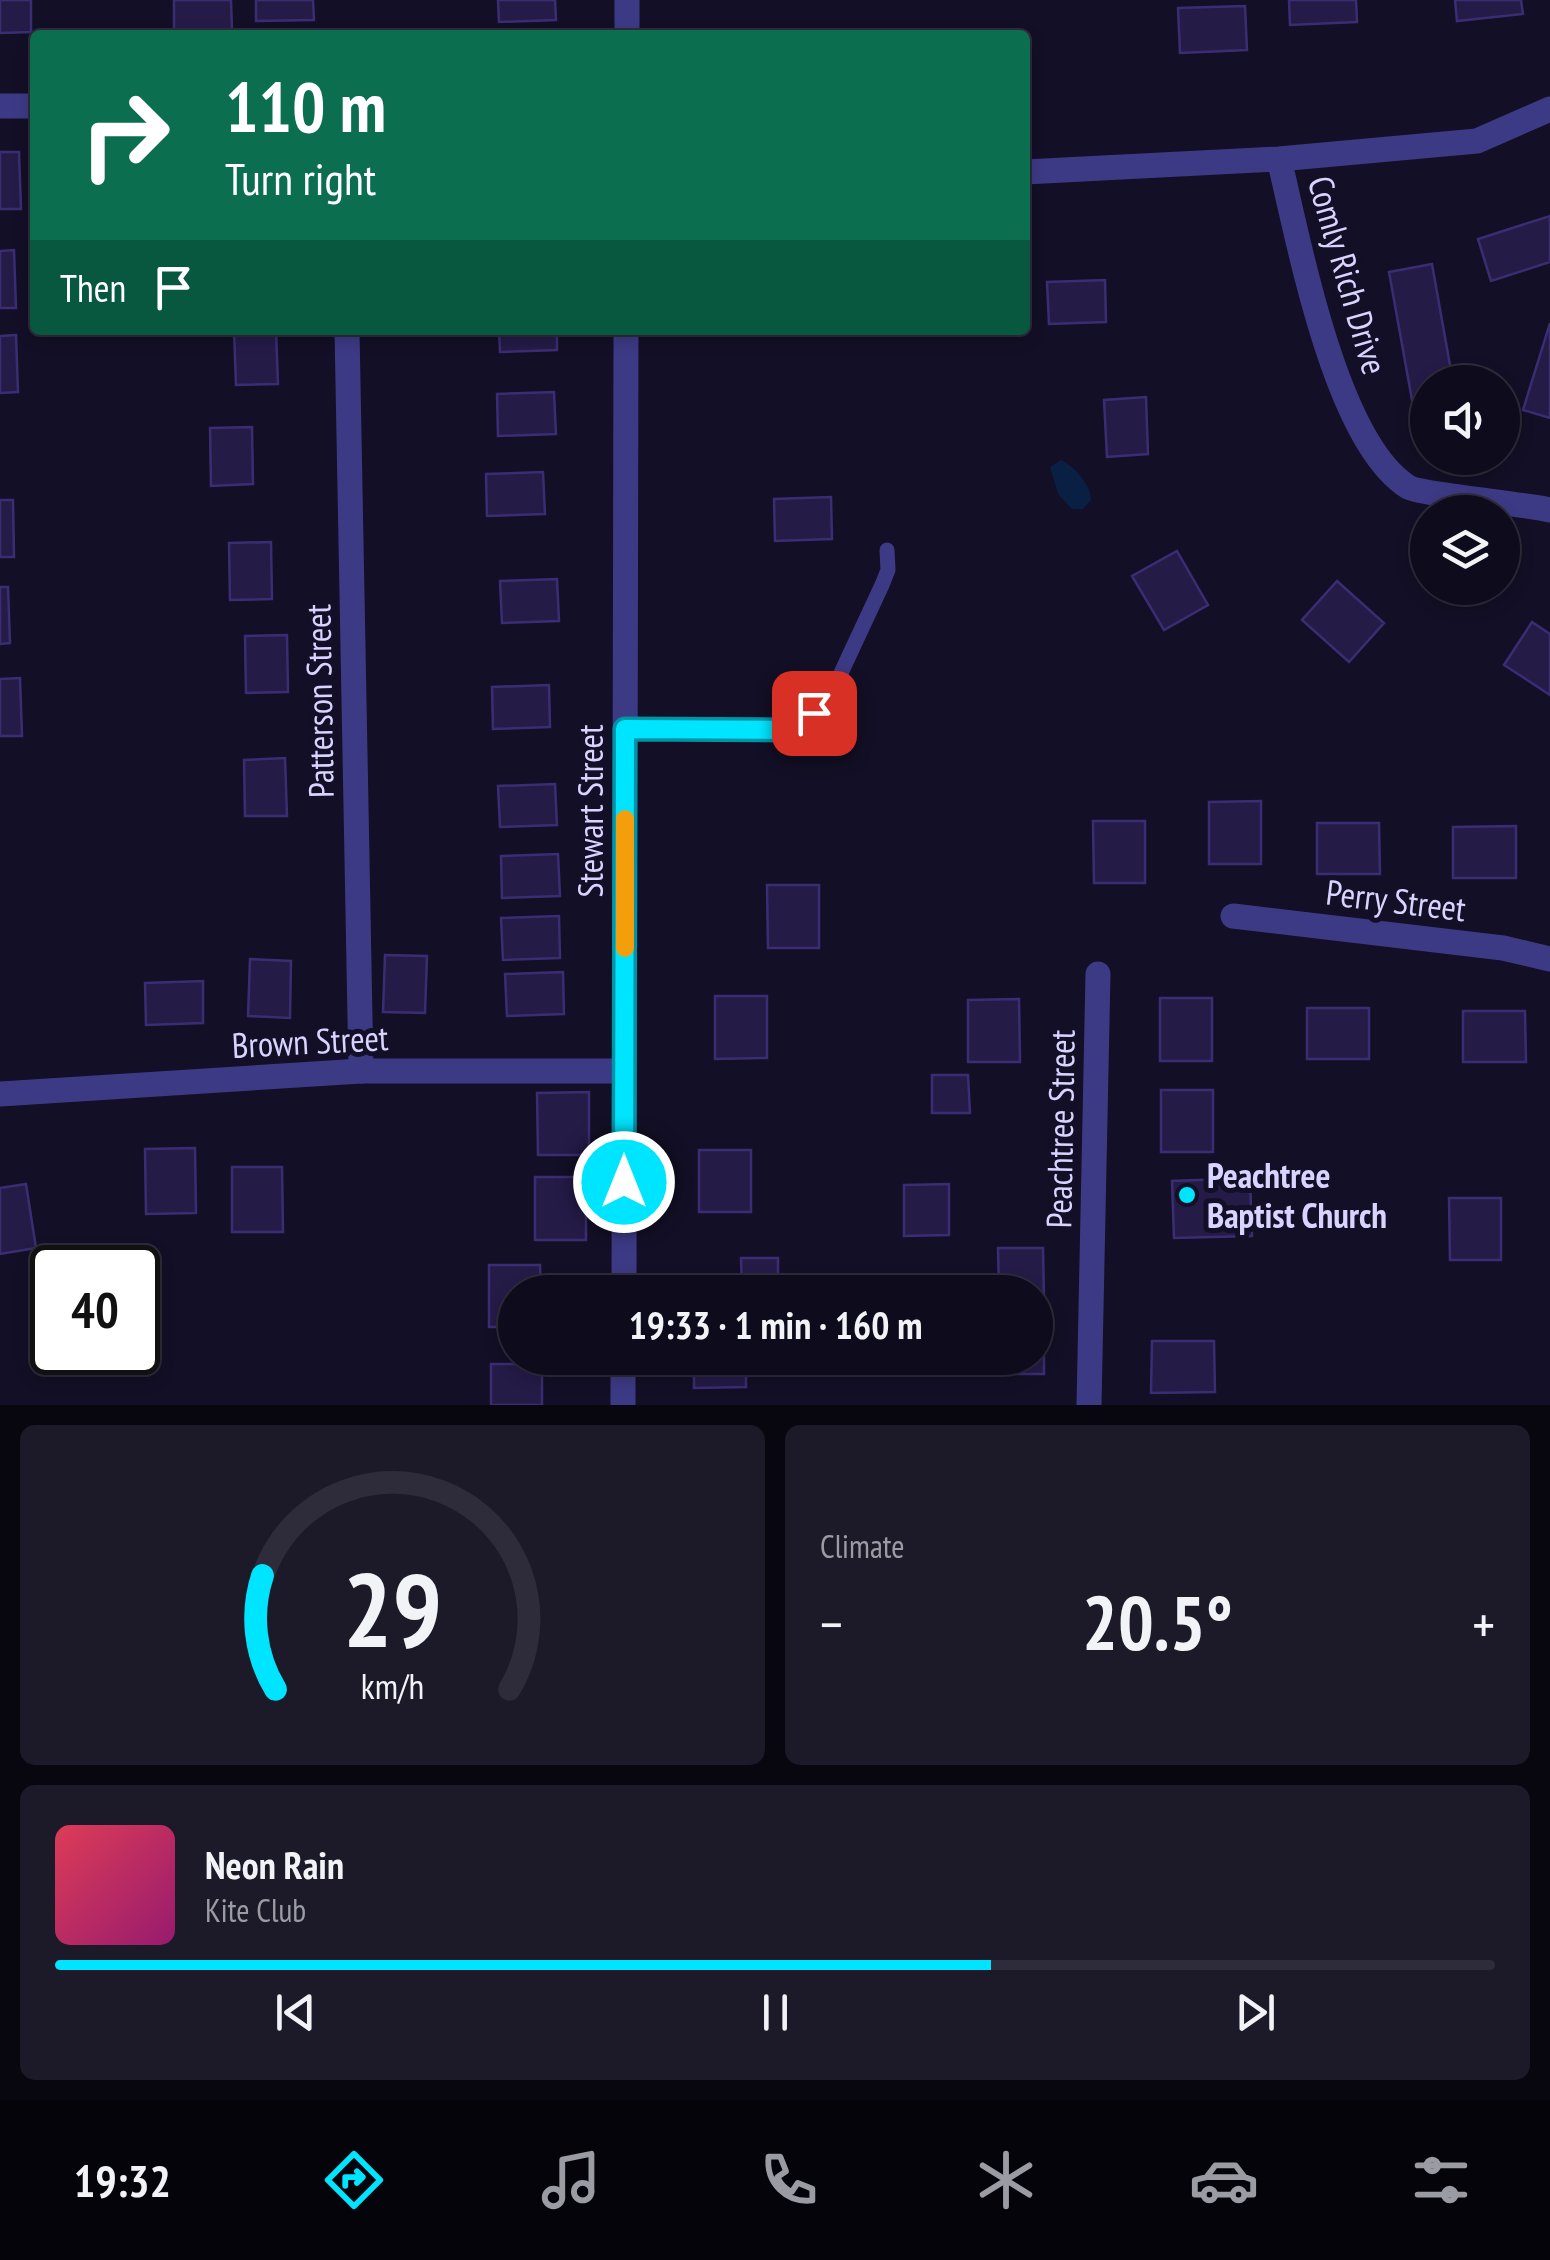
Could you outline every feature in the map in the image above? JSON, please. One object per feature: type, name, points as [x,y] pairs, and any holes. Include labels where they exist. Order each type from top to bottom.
[{"type":"street","points":[[627,30],[628,0]]},
{"type":"street","points":[[0,106],[30,106]]},
{"type":"street","name":"Comly Rich Drive","points":[[1030,172],[1279,158],[1476,141],[1550,109]]},
{"type":"street","name":"Comly Rich Drive","points":[[1279,158],[1316,308],[1342,388],[1370,448],[1409,488],[1550,510]]},
{"type":"street","name":"Patterson Street","points":[[346,335],[361,1071]]},
{"type":"street","name":"Stewart Street","points":[[624,1275],[626,335]]},
{"type":"street","name":"Perry Street","points":[[1233,916],[1503,948],[1550,959]]},
{"type":"street","name":"Peachtree Street","points":[[1089,1405],[1098,974]]},
{"type":"street","name":"Brown Street","points":[[0,1094],[361,1071],[624,1071]]},
{"type":"street","points":[[623,1375],[623,1405]]},
{"type":"lane","points":[[625,729],[786,730],[814,713],[834,688],[882,585],[888,570],[887,550]]},
{"type":"water","points":[[1061,460],[1076,471],[1088,488],[1091,500],[1083,509],[1072,509],[1058,494],[1050,467]]},
{"type":"building","points":[[0,0],[31,0],[30,32],[0,33]]},
{"type":"building","points":[[174,0],[231,0],[232,30],[174,30]]},
{"type":"building","points":[[256,0],[313,0],[314,20],[256,21]]},
{"type":"building","points":[[498,0],[555,0],[556,20],[499,22]]},
{"type":"building","points":[[1289,0],[1356,0],[1357,22],[1290,25]]},
{"type":"building","points":[[1455,0],[1521,0],[1523,14],[1457,21]]},
{"type":"building","points":[[1245,6],[1247,50],[1180,53],[1178,8]]},
{"type":"building","points":[[0,152],[19,152],[21,209],[0,209]]},
{"type":"building","points":[[1550,216],[1550,262],[1491,281],[1478,239]]},
{"type":"building","points":[[14,250],[16,308],[0,308],[0,251]]},
{"type":"building","points":[[1432,264],[1450,365],[1410,365],[1410,389],[1389,272]]},
{"type":"building","points":[[1105,280],[1106,322],[1049,324],[1047,282]]},
{"type":"building","points":[[1550,323],[1550,418],[1523,410]]},
{"type":"building","points":[[16,335],[18,392],[0,393],[0,336]]},
{"type":"building","points":[[234,335],[276,335],[278,384],[236,385]]},
{"type":"building","points":[[499,335],[557,335],[557,350],[500,352]]},
{"type":"building","points":[[554,392],[556,434],[498,436],[497,394]]},
{"type":"building","points":[[1146,397],[1148,454],[1107,457],[1104,400]]},
{"type":"building","points":[[252,427],[253,484],[211,486],[210,428]]},
{"type":"building","points":[[543,472],[545,514],[487,516],[486,474]]},
{"type":"building","points":[[831,497],[832,539],[775,541],[774,499]]},
{"type":"building","points":[[0,500],[13,500],[14,557],[0,557]]},
{"type":"building","points":[[271,542],[272,599],[230,600],[229,543]]},
{"type":"building","points":[[1177,551],[1208,605],[1164,630],[1132,576]]},
{"type":"building","points":[[557,579],[559,621],[502,623],[500,581]]},
{"type":"building","points":[[1337,581],[1384,623],[1349,662],[1302,620]]},
{"type":"building","points":[[0,587],[8,587],[10,643],[0,644]]},
{"type":"building","points":[[1532,622],[1550,634],[1550,695],[1504,665]]},
{"type":"building","points":[[287,635],[288,692],[246,693],[245,636]]},
{"type":"building","points":[[20,678],[22,736],[0,736],[0,679]]},
{"type":"building","points":[[549,685],[550,727],[493,729],[492,687]]},
{"type":"building","points":[[285,758],[287,816],[245,816],[244,760]]},
{"type":"building","points":[[555,784],[557,825],[500,827],[498,786]]},
{"type":"building","points":[[1261,801],[1261,864],[1209,864],[1209,802]]},
{"type":"building","points":[[1093,821],[1145,821],[1145,883],[1094,883]]},
{"type":"building","points":[[1317,823],[1379,823],[1380,874],[1317,874]]},
{"type":"building","points":[[1516,826],[1516,878],[1453,878],[1453,827]]},
{"type":"building","points":[[558,854],[560,896],[502,898],[501,856]]},
{"type":"building","points":[[767,885],[819,885],[819,948],[768,948]]},
{"type":"building","points":[[559,916],[560,958],[503,960],[501,918]]},
{"type":"building","points":[[385,955],[427,956],[425,1013],[383,1012]]},
{"type":"building","points":[[250,959],[291,961],[290,1018],[248,1016]]},
{"type":"building","points":[[563,972],[564,1014],[507,1016],[505,974]]},
{"type":"building","points":[[203,981],[203,1023],[146,1025],[145,983]]},
{"type":"building","points":[[715,996],[767,996],[767,1058],[715,1059]]},
{"type":"building","points":[[1160,998],[1212,998],[1212,1061],[1160,1061]]},
{"type":"building","points":[[1019,999],[1020,1062],[968,1062],[968,1000]]},
{"type":"building","points":[[1307,1008],[1369,1008],[1369,1059],[1307,1059]]},
{"type":"building","points":[[1463,1011],[1525,1011],[1526,1062],[1463,1062]]},
{"type":"building","points":[[932,1075],[968,1075],[970,1113],[932,1113]]},
{"type":"building","points":[[1161,1090],[1213,1090],[1213,1152],[1161,1152]]},
{"type":"building","points":[[589,1092],[589,1155],[538,1155],[537,1093]]},
{"type":"building","points":[[195,1148],[196,1213],[146,1214],[145,1149]]},
{"type":"building","points":[[699,1150],[751,1150],[751,1212],[699,1212]]},
{"type":"building","points":[[232,1167],[282,1167],[283,1232],[232,1232]]},
{"type":"building","points":[[535,1177],[586,1177],[586,1240],[535,1240]]},
{"type":"building","points":[[1250,1178],[1252,1236],[1174,1238],[1172,1181]]},
{"type":"building","points":[[26,1184],[36,1245],[30,1245],[30,1249],[0,1254],[0,1188]]},
{"type":"building","points":[[949,1184],[949,1235],[904,1236],[904,1185]]},
{"type":"building","points":[[1449,1198],[1501,1198],[1501,1260],[1450,1260]]},
{"type":"building","points":[[998,1248],[1043,1248],[1044,1275],[999,1275]]},
{"type":"building","points":[[741,1258],[778,1258],[778,1275],[742,1275]]},
{"type":"building","points":[[489,1265],[540,1265],[540,1275],[498,1275],[498,1327],[489,1327]]},
{"type":"building","points":[[1152,1341],[1214,1341],[1215,1392],[1151,1393]]},
{"type":"building","points":[[491,1364],[498,1364],[498,1375],[542,1375],[542,1405],[491,1405]]},
{"type":"building","points":[[694,1375],[746,1375],[746,1387],[694,1388]]},
{"type":"slow traffic","points":[[625,819],[625,948]]},
{"type":"place","name":"Peachtree Baptist Church","points":[[1187,1195]]},
{"type":"route","points":[[624,1182],[625,729],[786,730],[814,713]]}]
